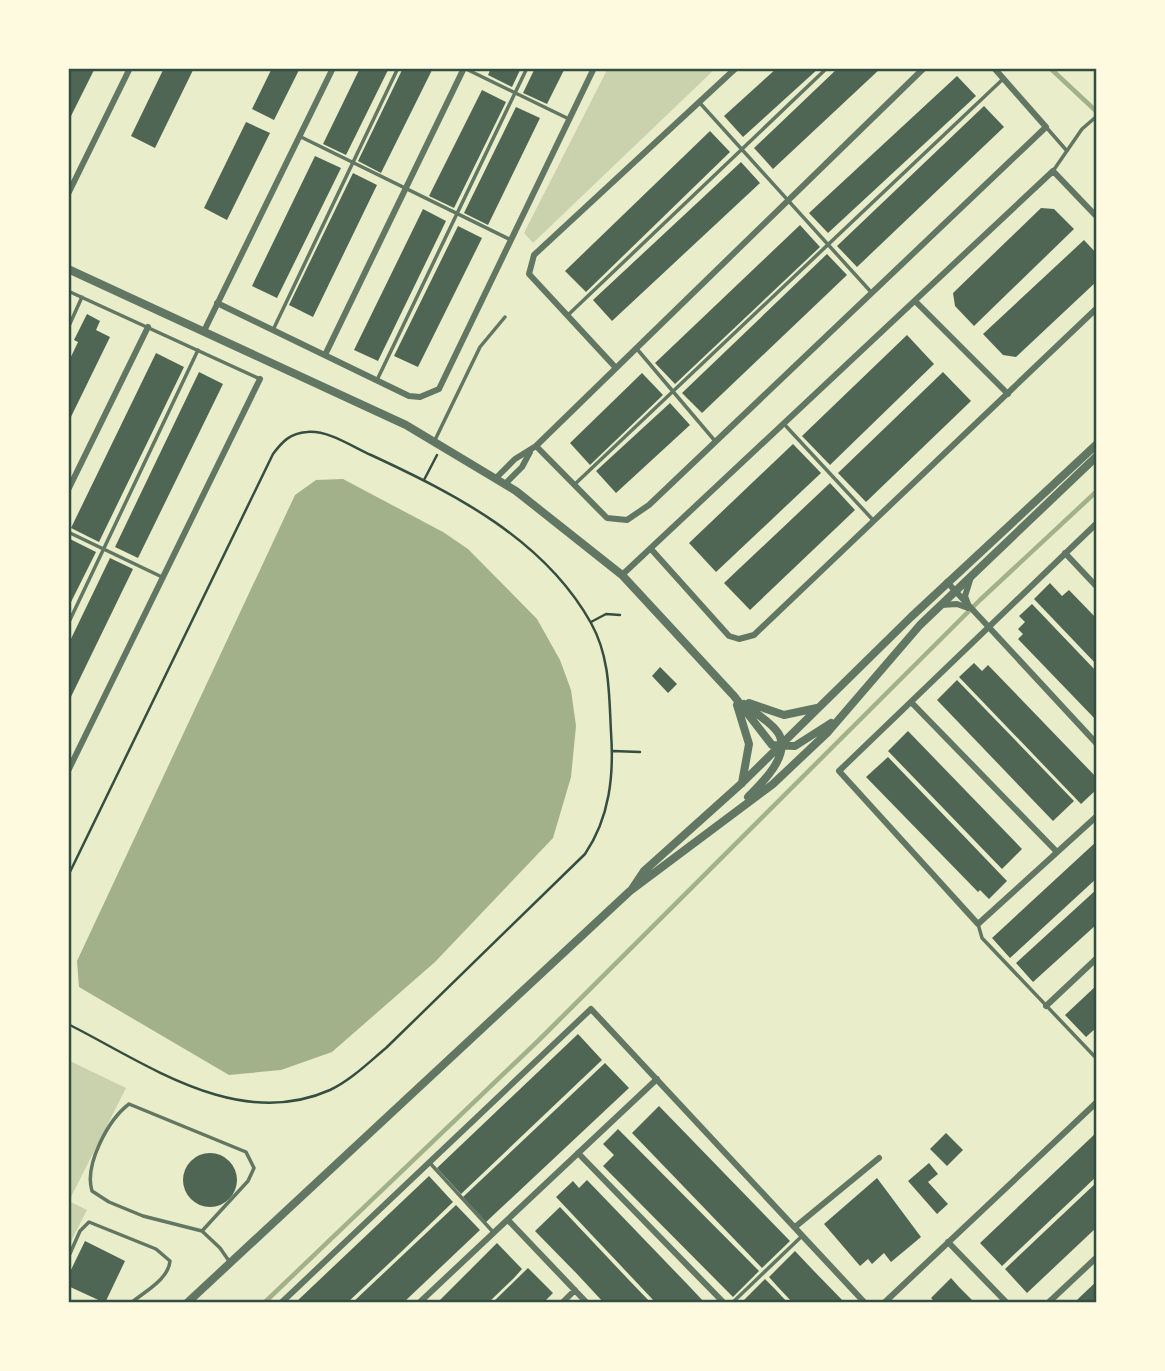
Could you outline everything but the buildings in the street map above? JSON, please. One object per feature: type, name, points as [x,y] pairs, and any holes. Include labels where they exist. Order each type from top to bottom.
[{"type":"street","points":[[68,194],[130,68]]},
{"type":"street","points":[[204,331],[333,68]]},
{"type":"street","points":[[324,355],[464,68]]},
{"type":"street","points":[[217,303],[409,396],[420,397],[439,390],[594,68]]},
{"type":"street","points":[[616,368],[529,274],[534,255],[736,68]]},
{"type":"street","points":[[496,478],[515,458],[533,448],[924,68]]},
{"type":"street","points":[[533,448],[607,518],[627,520],[649,505],[1046,127],[994,68]]},
{"type":"street","points":[[622,575],[1053,172],[1097,217]]},
{"type":"street","points":[[68,270],[406,425],[505,484],[622,575],[734,696],[769,742],[781,746],[800,744],[842,716]]},
{"type":"street","points":[[915,301],[1008,394]]},
{"type":"street","points":[[651,549],[729,636],[739,639],[754,635],[1097,308]]},
{"type":"street","points":[[68,490],[148,327]]},
{"type":"street","points":[[68,771],[260,379]]},
{"type":"street","points":[[630,891],[644,871],[742,783],[947,582],[1097,444]]},
{"type":"street","points":[[505,484],[522,467],[533,448]]},
{"type":"street","points":[[187,1303],[229,1261],[630,891],[650,879],[773,784],[842,716],[939,606],[1097,456]]},
{"type":"street","points":[[1097,523],[839,771],[978,924],[1097,816]]},
{"type":"street","points":[[1065,553],[1097,587]]},
{"type":"street","points":[[971,575],[965,596],[972,611]]},
{"type":"street","points":[[947,582],[1097,744]]},
{"type":"street","points":[[939,606],[957,604],[972,611]]},
{"type":"street","points":[[734,696],[762,710],[784,715],[819,707]]},
{"type":"street","points":[[734,696],[749,744],[742,783]]},
{"type":"street","points":[[911,702],[1057,852]]},
{"type":"street","points":[[734,812],[770,774],[781,746]]},
{"type":"street","points":[[1046,1006],[1097,958]]},
{"type":"street","points":[[281,1303],[591,1009],[865,1303]]},
{"type":"street","points":[[419,1303],[657,1079]]},
{"type":"street","points":[[884,1303],[1097,1102]]},
{"type":"street","points":[[578,1153],[724,1303]]},
{"type":"street","points":[[795,1227],[879,1158]]},
{"type":"street","points":[[508,1220],[587,1303]]},
{"type":"street","points":[[948,1242],[1007,1303]]},
{"type":"street","points":[[1048,1303],[1097,1257]]},
{"type":"street","points":[[562,1303],[575,1290]]},
{"type":"lane","points":[[273,330],[398,68]]},
{"type":"lane","points":[[464,68],[569,119]]},
{"type":"lane","points":[[377,380],[527,68]]},
{"type":"lane","points":[[567,316],[827,68]]},
{"type":"lane","points":[[574,485],[1004,78]]},
{"type":"lane","points":[[699,102],[871,292]]},
{"type":"lane","points":[[1053,172],[1082,129],[1097,116]]},
{"type":"lane","points":[[1046,127],[1067,151]]},
{"type":"lane","points":[[299,136],[511,240]]},
{"type":"lane","points":[[68,291],[260,379]]},
{"type":"lane","points":[[68,328],[82,297]]},
{"type":"lane","points":[[437,445],[480,347],[505,317]]},
{"type":"lane","points":[[636,348],[715,441]]},
{"type":"lane","points":[[68,624],[198,350]]},
{"type":"lane","points":[[785,424],[873,521]]},
{"type":"lane","points":[[68,533],[162,577]]},
{"type":"lane","points":[[978,924],[982,938],[1097,1059]]},
{"type":"lane","points":[[202,1231],[248,1181],[254,1168],[246,1152],[128,1104],[117,1114],[91,1168],[92,1191],[109,1202],[143,1216],[202,1231],[229,1261]]},
{"type":"lane","points":[[429,1163],[494,1233]]},
{"type":"lane","points":[[68,1258],[80,1231],[89,1222],[156,1249],[170,1261],[170,1267],[165,1275],[131,1303]]},
{"type":"lane","points":[[732,1303],[802,1236]]},
{"type":"path","points":[[68,876],[273,454],[282,442],[293,434],[321,432],[424,480],[498,523],[551,569],[591,622],[601,643],[608,672],[612,751],[611,785],[605,814],[596,838],[585,854],[386,1048],[331,1089],[309,1097],[268,1104],[244,1103],[199,1090],[68,1024]]},
{"type":"path","points":[[424,480],[437,445]]},
{"type":"path","points":[[591,622],[606,614],[620,615]]},
{"type":"path","points":[[612,751],[640,752]]},
{"type":"shaded area","points":[[608,68],[716,68],[533,243],[524,233]]},
{"type":"shaded area","points":[[343,479],[443,532],[468,549],[537,619],[560,660],[571,690],[576,726],[571,777],[553,838],[435,962],[332,1052],[281,1070],[229,1075],[79,987],[77,961],[295,495],[316,480]]},
{"type":"shaded area","points":[[68,1060],[126,1088],[69,1201],[87,1210],[68,1247]]},
{"type":"waterway","points":[[1050,68],[1097,112]]},
{"type":"waterway","points":[[264,1303],[539,1040],[980,600],[1097,491]]}]
